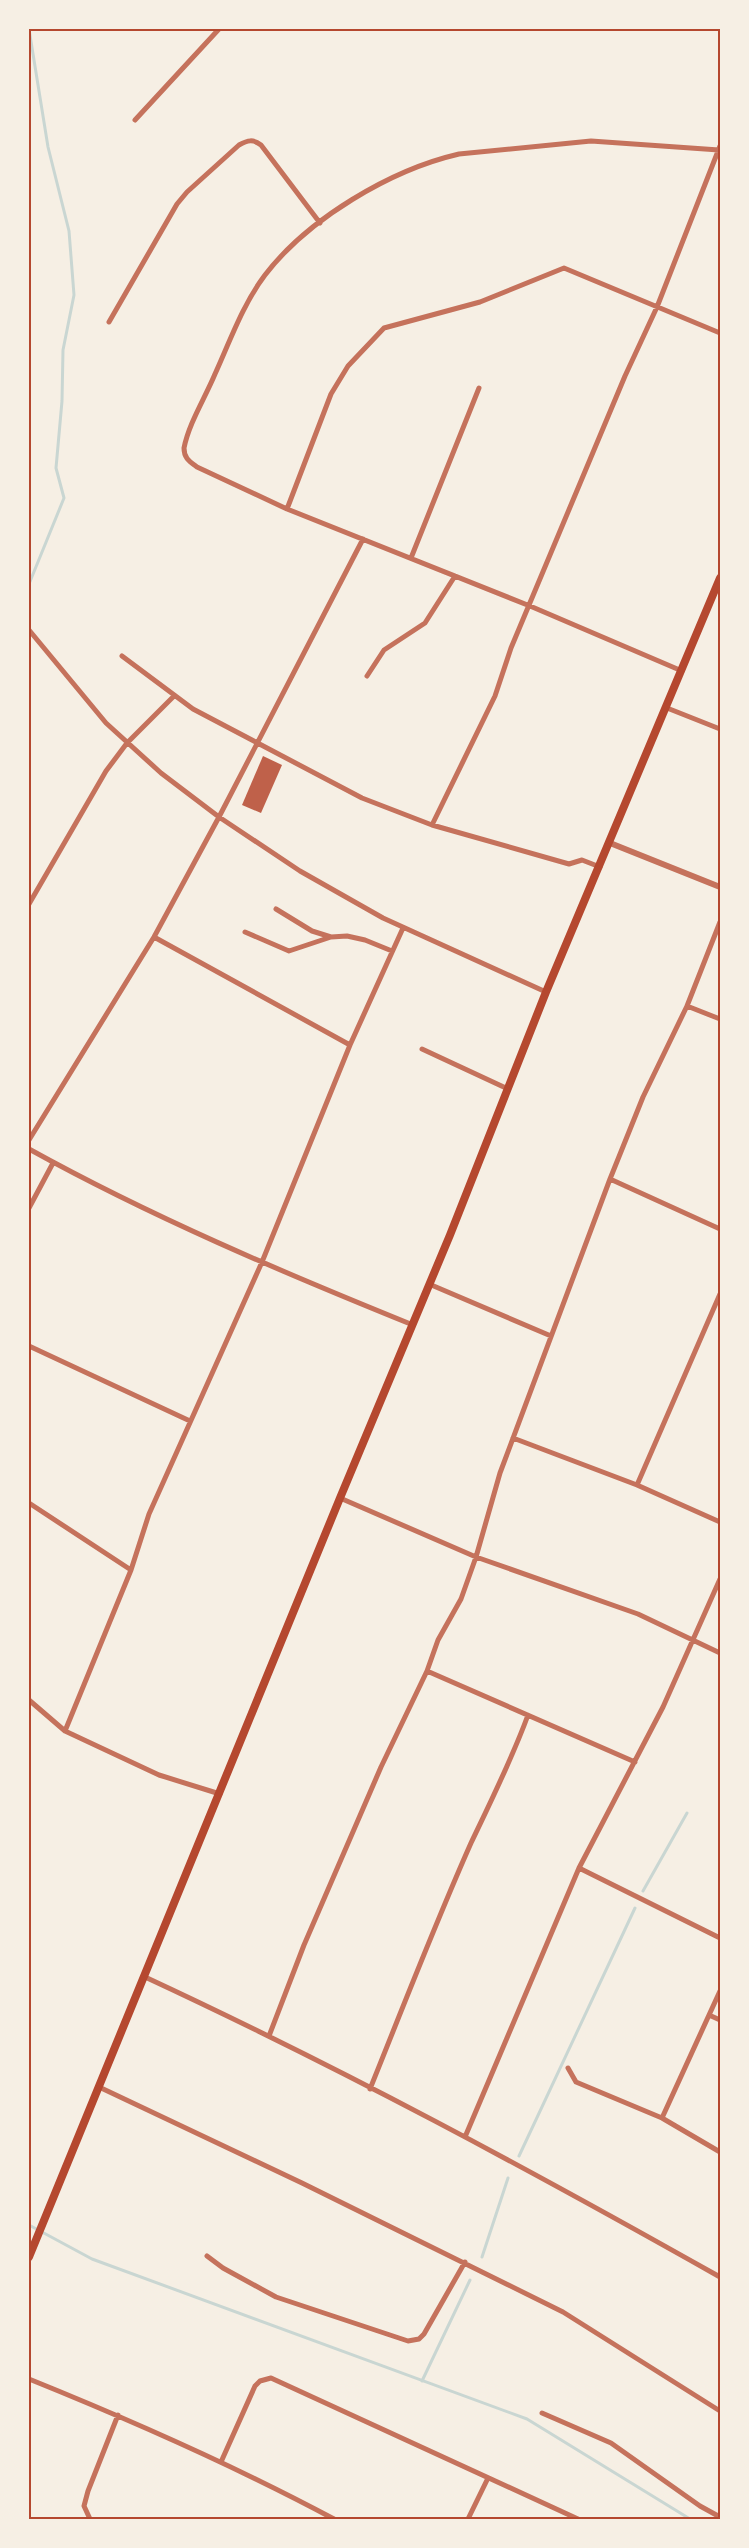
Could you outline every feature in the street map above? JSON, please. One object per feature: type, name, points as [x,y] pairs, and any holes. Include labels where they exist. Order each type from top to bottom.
[{"type":"main road","points":[[29,2257],[340,1498],[413,1325],[546,992],[667,708],[720,578]]},
{"type":"street","points":[[135,120],[219,29]]},
{"type":"street","points":[[109,322],[182,198],[239,144],[248,140],[261,145],[320,223]]},
{"type":"street","points":[[432,825],[495,696],[511,648],[530,606],[625,376],[657,307],[719,148],[582,141],[459,154],[442,158],[392,178],[347,204],[320,223],[280,258],[253,293],[184,448],[184,454],[188,460],[288,509],[530,606],[682,671]]},
{"type":"street","points":[[288,509],[331,394],[348,366],[384,328],[480,302],[564,268],[720,333]]},
{"type":"street","points":[[411,558],[479,388]]},
{"type":"street","points":[[29,1140],[90,1045],[154,937],[258,743],[363,539]]},
{"type":"street","points":[[366,676],[384,650],[425,623],[454,576]]},
{"type":"street","points":[[31,632],[106,723],[161,773],[219,817],[300,871],[402,928],[546,992]]},
{"type":"street","points":[[122,656],[193,709],[362,798],[432,825],[569,864],[582,860],[600,867]]},
{"type":"street","points":[[29,904],[92,794],[127,743],[174,696]]},
{"type":"street","points":[[667,708],[720,729]]},
{"type":"street","points":[[610,843],[720,887]]},
{"type":"street","points":[[276,909],[312,931],[331,937]]},
{"type":"street","points":[[269,2036],[304,1945],[381,1767],[427,1671],[438,1640],[461,1599],[476,1557],[500,1473],[610,1179],[643,1097],[687,1006],[720,922]]},
{"type":"street","points":[[65,1731],[131,1570],[150,1514],[262,1262],[350,1045],[402,928]]},
{"type":"street","points":[[245,932],[289,951],[331,937],[346,936],[365,940],[392,951]]},
{"type":"street","points":[[154,937],[350,1045]]},
{"type":"street","points":[[687,1006],[720,1019]]},
{"type":"street","points":[[422,1050],[508,1089]]},
{"type":"street","points":[[29,1149],[120,1198],[262,1262],[413,1325]]},
{"type":"street","points":[[29,1208],[53,1162]]},
{"type":"street","points":[[610,1179],[720,1229]]},
{"type":"street","points":[[429,1284],[551,1336]]},
{"type":"street","points":[[637,1484],[720,1294]]},
{"type":"street","points":[[29,1346],[190,1421]]},
{"type":"street","points":[[513,1438],[637,1484],[720,1522]]},
{"type":"street","points":[[340,1498],[476,1557],[638,1614],[720,1654]]},
{"type":"street","points":[[29,1503],[131,1570]]},
{"type":"street","points":[[465,2137],[579,1868],[635,1762],[720,1579]]},
{"type":"street","points":[[427,1671],[635,1762]]},
{"type":"street","points":[[29,1700],[65,1731],[159,1775],[220,1794]]},
{"type":"street","points":[[370,2089],[428,1945],[504,1774],[528,1715]]},
{"type":"street","points":[[579,1868],[720,1938]]},
{"type":"street","points":[[145,1977],[269,2036],[465,2137],[720,2277]]},
{"type":"street","points":[[662,2118],[720,1990]]},
{"type":"street","points":[[709,2016],[720,2020]]},
{"type":"street","points":[[568,2068],[576,2082],[662,2118],[720,2152]]},
{"type":"street","points":[[98,2087],[465,2262],[563,2312],[720,2411]]},
{"type":"street","points":[[207,2256],[223,2268],[276,2297],[408,2341],[419,2339],[424,2334],[465,2262]]},
{"type":"street","points":[[221,2462],[255,2386],[260,2381],[271,2378],[578,2519]]},
{"type":"street","points":[[29,2379],[118,2415],[221,2462],[334,2519]]},
{"type":"street","points":[[542,2413],[611,2443],[700,2506],[720,2517]]},
{"type":"street","points":[[90,2519],[84,2506],[88,2491],[118,2415]]},
{"type":"street","points":[[468,2519],[488,2478]]},
{"type":"building","points":[[263,756],[282,765],[261,813],[242,805]]},
{"type":"waterway","points":[[29,29],[48,147],[69,231],[74,295],[63,350],[62,401],[56,468],[64,498],[29,584]]},
{"type":"waterway","points":[[643,1891],[687,1813]]},
{"type":"waterway","points":[[519,2156],[635,1908]]},
{"type":"waterway","points":[[482,2257],[508,2178]]},
{"type":"waterway","points":[[29,2225],[92,2259],[527,2419],[690,2519]]},
{"type":"waterway","points":[[422,2381],[470,2280]]}]
